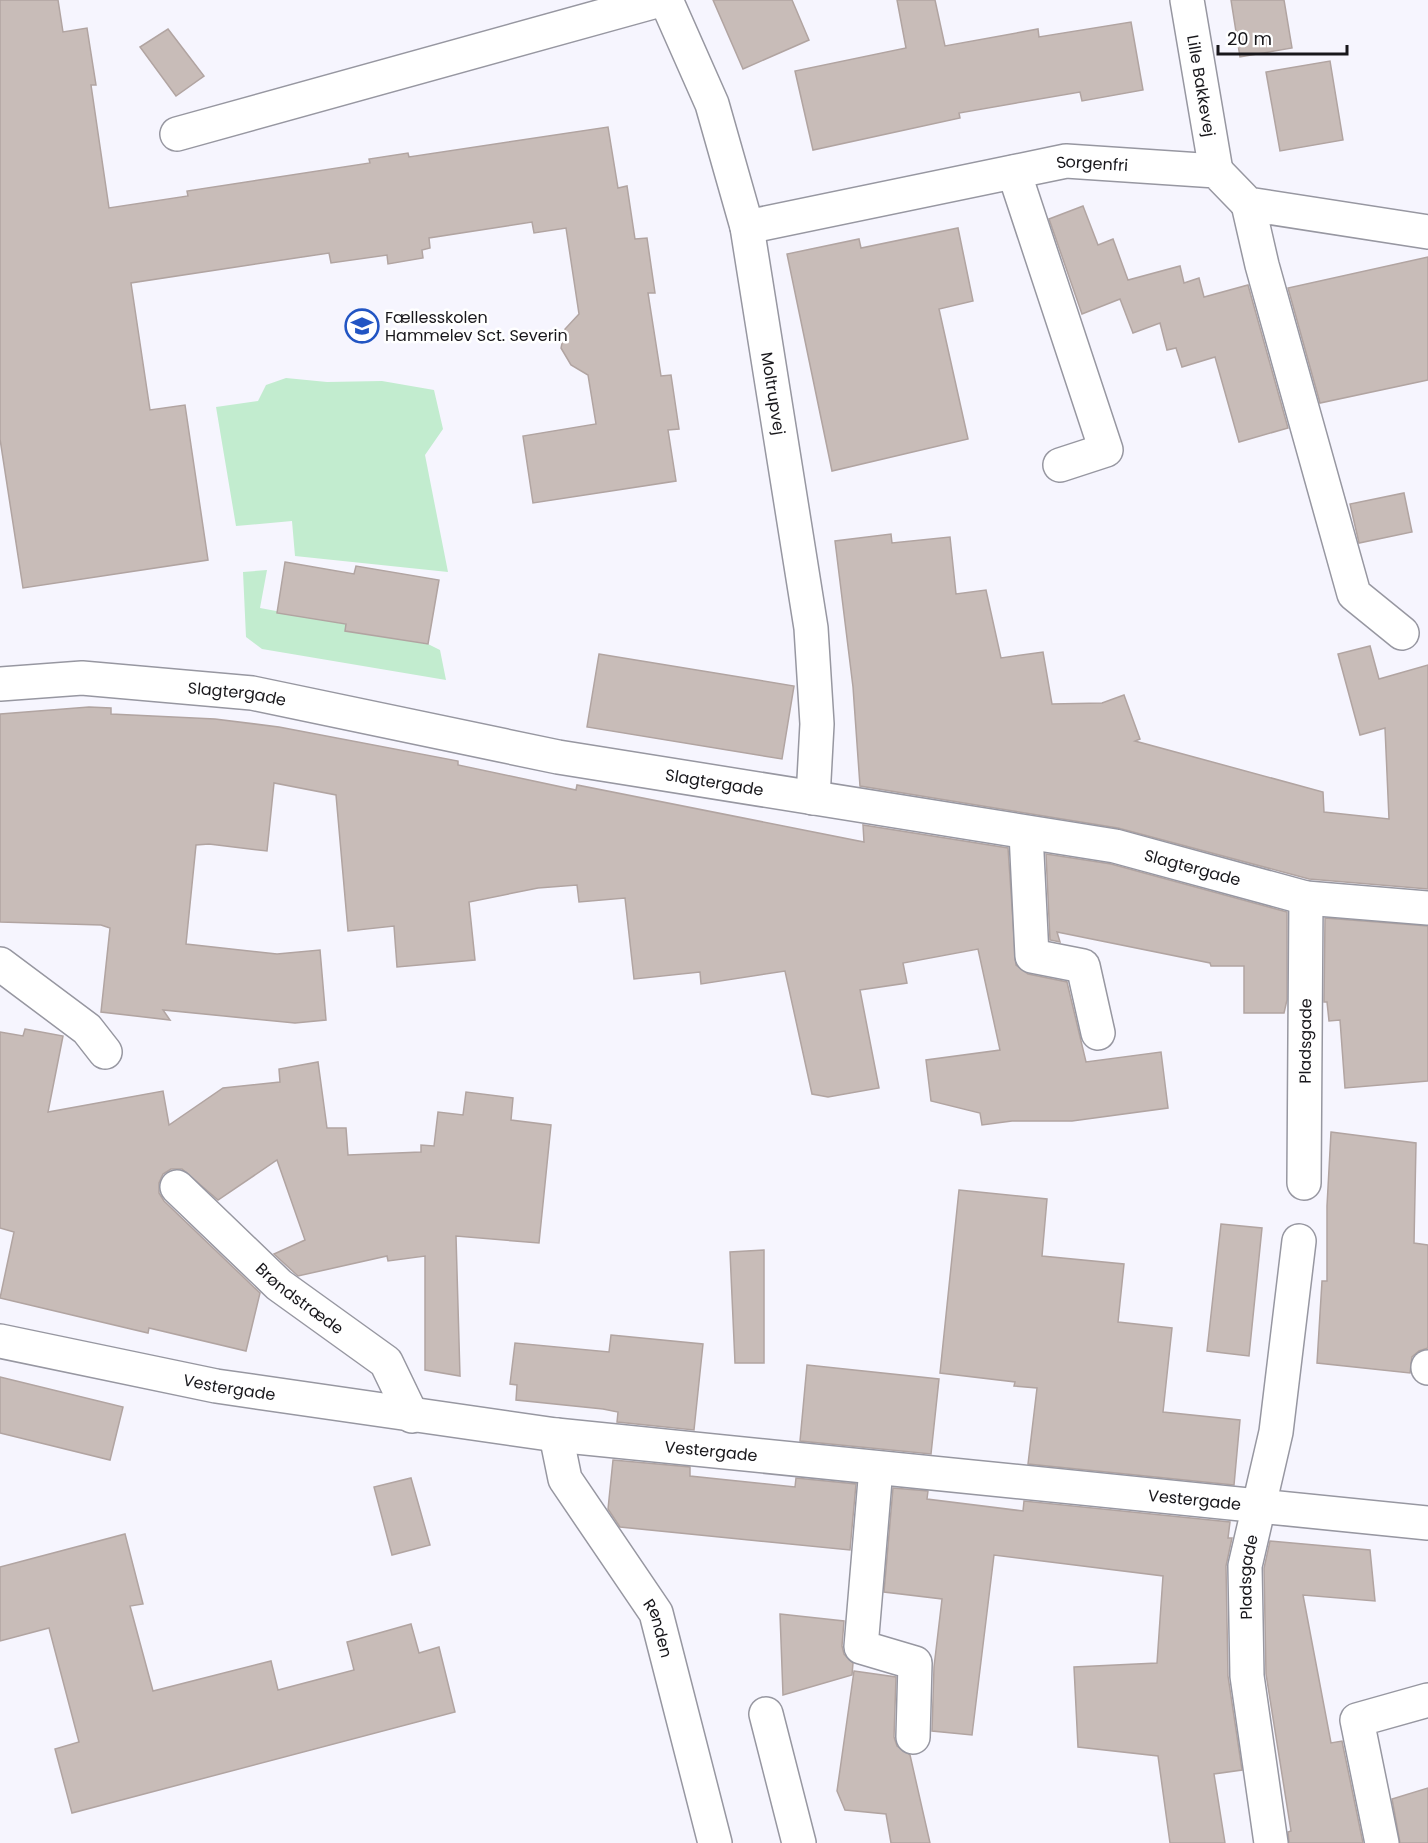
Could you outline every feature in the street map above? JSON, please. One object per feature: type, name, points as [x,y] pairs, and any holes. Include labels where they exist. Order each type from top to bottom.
[{"type":"street","points":[[177,135],[660,0]]},
{"type":"street","name":"Moltrupvej","points":[[666,0],[712,104],[747,226],[811,628],[817,724],[813,798]]},
{"type":"street","name":"Lille Bakkevej","points":[[1187,0],[1216,171]]},
{"type":"street","name":"Sorgenfri","points":[[747,226],[1066,161],[1216,171]]},
{"type":"street","points":[[1216,171],[1248,204],[1262,265],[1354,594],[1402,633]]},
{"type":"street","points":[[1014,172],[1106,450],[1060,465]]},
{"type":"street","points":[[1248,204],[1428,232]]},
{"type":"street","name":"Slagtergade","points":[[0,684],[82,678],[252,693],[558,756],[1115,846],[1306,898],[1428,908]]},
{"type":"street","points":[[1026,833],[1032,956],[1083,966],[1098,1033]]},
{"type":"street","name":"Pladsgade","points":[[1304,1183],[1306,898]]},
{"type":"street","points":[[0,964],[87,1029],[105,1052]]},
{"type":"street","name":"Brøndstræde","points":[[177,1186],[279,1285],[386,1362],[412,1416]]},
{"type":"street","name":"Pladsgade","points":[[1271,1843],[1247,1676],[1245,1566],[1276,1432],[1299,1241]]},
{"type":"street","name":"Vestergade","points":[[0,1341],[216,1386],[556,1435],[1428,1523]]},
{"type":"street","name":"Renden","points":[[556,1435],[566,1479],[656,1613],[715,1843]]},
{"type":"street","points":[[876,1468],[861,1647],[915,1663],[913,1737]]},
{"type":"street","points":[[1382,1843],[1357,1720],[1428,1700]]},
{"type":"street","points":[[766,1714],[800,1843]]},
{"type":"green space","points":[[286,378],[327,382],[382,381],[434,390],[443,429],[425,455],[448,572],[295,556],[292,521],[236,526],[216,407],[258,401],[266,385]]},
{"type":"green space","points":[[267,570],[260,608],[346,624],[345,631],[428,644],[440,650],[446,680],[262,649],[246,637],[243,572]]},
{"type":"building","points":[[0,0],[58,0],[63,32],[87,28],[96,85],[91,85],[109,208],[188,196],[187,191],[370,163],[369,159],[408,153],[409,157],[608,127],[618,188],[627,186],[635,239],[647,238],[655,293],[648,293],[661,376],[671,375],[679,429],[668,430],[676,481],[533,503],[523,436],[596,424],[588,375],[571,365],[561,348],[565,329],[579,314],[566,228],[534,233],[532,222],[429,238],[430,248],[422,250],[423,258],[388,264],[387,255],[331,263],[329,253],[131,283],[150,410],[185,405],[208,560],[23,588],[0,439]]},
{"type":"building","points":[[713,0],[792,0],[809,40],[743,69]]},
{"type":"building","points":[[897,0],[935,0],[945,46],[1038,29],[1039,37],[1131,22],[1143,90],[1082,101],[1080,92],[959,113],[960,118],[813,150],[795,71],[906,48]]},
{"type":"building","points":[[1231,0],[1284,0],[1292,48],[1240,57]]},
{"type":"building","points":[[168,29],[204,76],[176,96],[140,47]]},
{"type":"building","points":[[1330,61],[1343,140],[1280,151],[1266,72]]},
{"type":"building","points":[[1083,206],[1098,245],[1113,239],[1128,280],[1180,266],[1184,283],[1199,278],[1204,297],[1248,285],[1288,428],[1239,442],[1215,357],[1182,367],[1176,348],[1167,350],[1160,323],[1133,333],[1120,299],[1082,314],[1049,219]]},
{"type":"building","points":[[958,228],[973,301],[939,309],[968,439],[832,471],[787,254],[859,239],[861,248]]},
{"type":"building","points":[[1428,257],[1428,380],[1320,403],[1288,288]]},
{"type":"building","points":[[1404,493],[1412,532],[1359,543],[1350,504]]},
{"type":"building","points":[[891,534],[892,543],[950,537],[956,594],[986,590],[1001,658],[1043,652],[1052,704],[1102,703],[1124,695],[1140,739],[1135,741],[1323,792],[1324,812],[1389,819],[1385,728],[1360,735],[1338,654],[1370,646],[1379,679],[1428,665],[1428,889],[1309,879],[1118,828],[860,786],[853,687],[835,541]]},
{"type":"building","points":[[285,562],[354,574],[356,566],[439,580],[428,644],[345,631],[346,624],[277,613]]},
{"type":"building","points":[[599,654],[794,686],[782,759],[587,727]]},
{"type":"building","points":[[89,707],[111,708],[111,714],[215,719],[279,727],[458,761],[458,765],[576,790],[577,785],[864,842],[863,825],[1008,848],[1016,965],[1028,974],[1067,982],[1086,1062],[1161,1052],[1168,1108],[1072,1121],[1012,1121],[982,1125],[980,1113],[931,1101],[926,1060],[1000,1050],[978,949],[903,963],[907,983],[860,990],[879,1088],[828,1097],[812,1094],[785,971],[701,984],[700,972],[634,979],[625,898],[579,902],[577,885],[538,888],[469,902],[475,960],[397,967],[394,926],[348,931],[336,795],[274,783],[267,851],[209,844],[196,845],[186,944],[277,954],[320,950],[326,1020],[295,1023],[163,1010],[170,1020],[101,1012],[110,928],[101,925],[0,922],[0,714]]},
{"type":"building","points":[[1046,854],[1111,864],[1287,912],[1287,1000],[1284,1013],[1244,1013],[1244,966],[1211,966],[1210,963],[1057,932],[1060,942],[1050,940]]},
{"type":"building","points":[[1325,918],[1428,926],[1428,1081],[1345,1088],[1340,1020],[1329,1021],[1327,1002],[1324,1002]]},
{"type":"building","points":[[25,1029],[63,1036],[48,1112],[163,1091],[169,1125],[223,1088],[280,1082],[279,1069],[318,1062],[327,1128],[346,1128],[348,1155],[421,1152],[421,1145],[434,1146],[438,1112],[463,1115],[466,1092],[513,1098],[511,1120],[551,1125],[539,1243],[456,1236],[460,1376],[425,1370],[425,1256],[388,1261],[387,1256],[298,1276],[274,1254],[305,1240],[277,1160],[218,1200],[182,1169],[171,1169],[163,1174],[159,1183],[159,1193],[164,1201],[260,1293],[246,1351],[149,1328],[148,1333],[0,1298],[14,1232],[0,1228],[0,1032],[23,1036]]},
{"type":"building","points":[[1331,1132],[1416,1143],[1414,1243],[1428,1245],[1428,1348],[1412,1357],[1410,1373],[1317,1363],[1322,1281],[1327,1281],[1327,1206]]},
{"type":"building","points":[[959,1190],[1047,1199],[1042,1256],[1124,1264],[1118,1322],[1172,1328],[1163,1412],[1240,1420],[1234,1485],[1028,1464],[1037,1388],[1014,1386],[1015,1382],[940,1373]]},
{"type":"building","points":[[1221,1224],[1262,1228],[1249,1356],[1207,1351]]},
{"type":"building","points":[[764,1250],[764,1363],[735,1363],[730,1252]]},
{"type":"building","points":[[611,1335],[703,1344],[694,1430],[617,1422],[618,1412],[603,1409],[516,1400],[517,1385],[510,1384],[515,1343],[609,1352]]},
{"type":"building","points":[[807,1365],[939,1379],[931,1454],[800,1441]]},
{"type":"building","points":[[0,1377],[123,1407],[110,1460],[0,1433]]},
{"type":"building","points":[[613,1460],[690,1467],[690,1476],[795,1487],[796,1478],[856,1484],[850,1550],[620,1527],[608,1509]]},
{"type":"building","points":[[411,1478],[430,1545],[392,1555],[374,1487]]},
{"type":"building","points":[[893,1488],[928,1491],[927,1499],[1023,1511],[1024,1501],[1230,1522],[1228,1538],[1232,1538],[1226,1566],[1228,1676],[1242,1770],[1214,1774],[1225,1843],[1170,1843],[1158,1756],[1078,1747],[1074,1667],[1157,1663],[1163,1576],[994,1555],[972,1735],[932,1731],[934,1667],[942,1599],[884,1592]]},
{"type":"building","points":[[125,1534],[143,1604],[130,1606],[153,1691],[271,1661],[278,1690],[354,1670],[347,1642],[411,1624],[419,1653],[439,1647],[455,1712],[72,1813],[55,1749],[79,1742],[49,1628],[0,1641],[0,1567]]},
{"type":"building","points":[[1270,1541],[1370,1550],[1375,1601],[1303,1595],[1331,1743],[1342,1741],[1363,1843],[1289,1843],[1288,1832],[1291,1831],[1266,1674],[1264,1568]]},
{"type":"building","points":[[780,1614],[844,1621],[842,1646],[844,1654],[853,1663],[852,1675],[783,1695]]},
{"type":"building","points":[[854,1671],[896,1677],[894,1737],[897,1746],[910,1755],[930,1843],[891,1843],[886,1814],[845,1810],[837,1791]]},
{"type":"building","points":[[1428,1788],[1428,1843],[1400,1843],[1392,1799]]},
{"type":"place","name":"Fællesskolen Hammelev Sct. Severin","points":[[362,326]]}]
